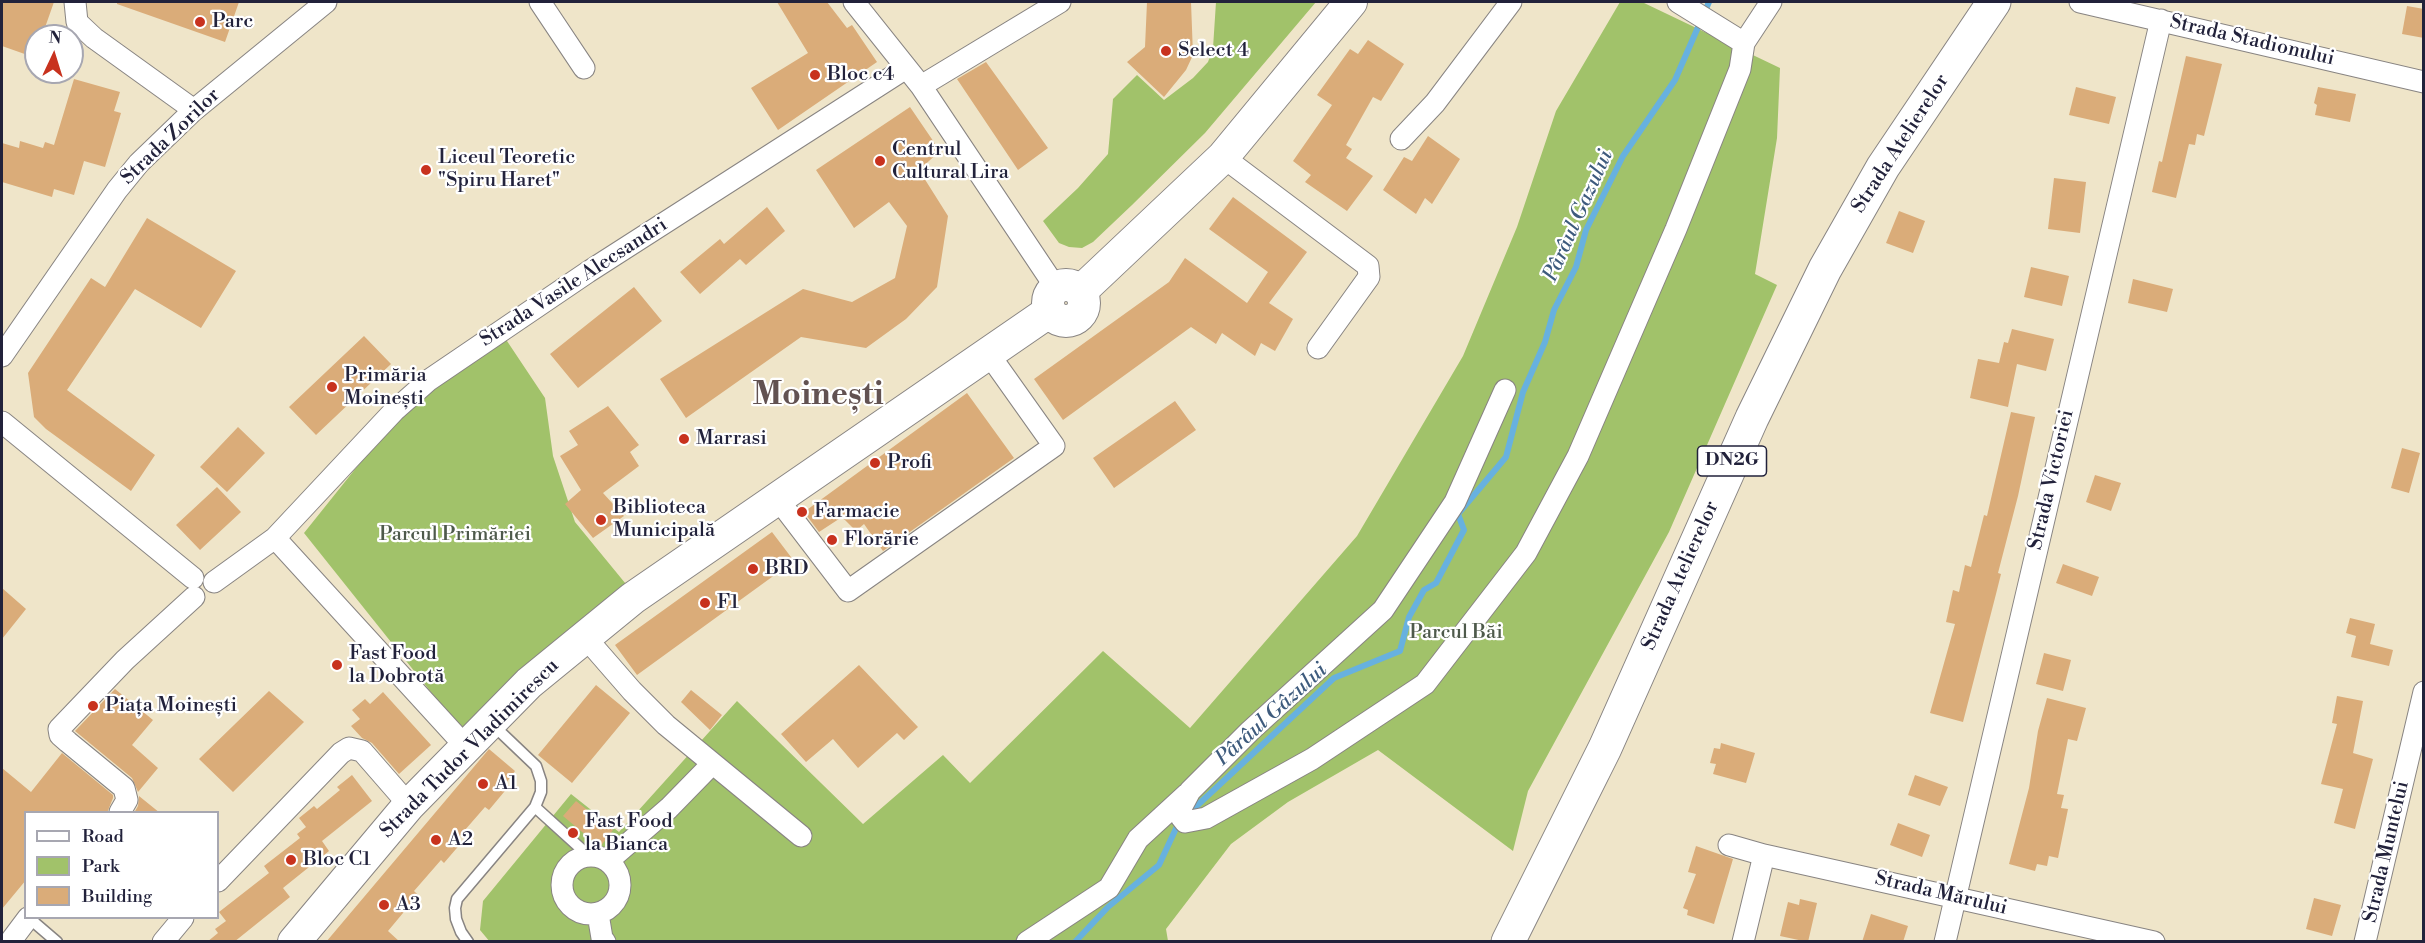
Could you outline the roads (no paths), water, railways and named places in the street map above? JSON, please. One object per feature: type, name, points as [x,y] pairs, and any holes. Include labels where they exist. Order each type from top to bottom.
[{"type":"main road","name":"Strada Atelierelor","points":[[1508,942],[1605,748],[1752,418],[1825,269],[1883,166],[1994,2]]},
{"type":"street","points":[[75,2],[77,22],[94,38],[194,110]]},
{"type":"street","name":"Strada Zorilor","points":[[2,356],[117,190],[139,163],[194,110],[326,2]]},
{"type":"street","points":[[540,2],[584,68]]},
{"type":"street","points":[[921,86],[1060,2]]},
{"type":"street","name":"Strada Tudor Vladimirescu","points":[[294,942],[409,805],[529,683],[633,598],[988,353],[1062,297],[1223,157],[1351,2]]},
{"type":"street","points":[[1401,139],[1435,103],[1511,2]]},
{"type":"street","points":[[1678,2],[1744,43]]},
{"type":"street","points":[[1190,792],[1181,808],[1183,819],[1206,818],[1312,759],[1425,684],[1526,553],[1578,456],[1671,239],[1740,69],[1744,43],[1771,2]]},
{"type":"street","name":"Strada Stadionului","points":[[2080,2],[2424,82]]},
{"type":"street","points":[[865,5],[1062,297]]},
{"type":"street","name":"Strada Victoriei","points":[[1946,942],[2161,20]]},
{"type":"street","name":"Strada Vasile Alecsandri","points":[[121,811],[127,800],[124,788],[60,735],[59,729],[200,586],[275,538],[394,411],[429,380],[588,272],[906,68]]},
{"type":"street","points":[[1223,157],[1368,266],[1370,277],[1318,348]]},
{"type":"street","points":[[777,498],[848,591],[1054,446],[988,353]]},
{"type":"street","points":[[1027,942],[1109,888],[1138,839],[1190,792],[1250,731],[1383,610],[1455,502],[1505,390]]},
{"type":"street","points":[[2,422],[200,586]]},
{"type":"street","points":[[275,538],[466,747]]},
{"type":"street","points":[[585,637],[632,691],[666,725],[801,836]]},
{"type":"street","name":"Strada Muntelui","points":[[2365,942],[2424,692]]},
{"type":"street","points":[[219,880],[341,753],[349,748],[362,752],[409,805]]},
{"type":"street","points":[[599,858],[615,867],[621,886],[615,904],[598,914],[589,915],[579,912],[565,899],[562,890],[566,870],[572,863],[599,858],[669,808],[712,764]]},
{"type":"street","name":"Strada Mărului","points":[[1729,845],[1764,855],[2154,942]]},
{"type":"street","points":[[1743,942],[1764,855]]},
{"type":"street","points":[[598,914],[602,938],[605,942]]},
{"type":"street","points":[[10,942],[27,919]]},
{"type":"street","points":[[163,942],[182,919]]},
{"type":"lane","points":[[468,942],[456,919],[457,898],[536,807],[541,792],[541,781],[536,766],[491,723]]},
{"type":"lane","points":[[536,807],[599,858]]},
{"type":"lane","points":[[29,919],[57,942]]},
{"type":"waterway","name":"Pârâul Gâzului","points":[[1187,815],[1334,678],[1400,651],[1409,617],[1424,590],[1436,583],[1464,530],[1458,514],[1506,457],[1523,392],[1545,342],[1554,310],[1576,267],[1586,230],[1623,156],[1675,80],[1709,2]]},
{"type":"waterway","name":"Pârâul Gâzului","points":[[1075,942],[1108,907],[1159,865],[1179,822]]},
{"type":"place","name":"Parc","points":[[200,22]]},
{"type":"place","name":"Select 4","points":[[1166,51]]},
{"type":"place","name":"Bloc c4","points":[[815,75]]},
{"type":"place","name":"Centrul Cultural Lira","points":[[880,161]]},
{"type":"place","name":"Liceul Teoretic \"Spiru Haret\"","points":[[426,170]]},
{"type":"place","name":"Primăria Moinești","points":[[332,387]]},
{"type":"place","name":"Marrasi","points":[[684,439]]},
{"type":"place","name":"Profi","points":[[875,463]]},
{"type":"place","name":"Farmacie","points":[[802,512]]},
{"type":"place","name":"Biblioteca Municipală","points":[[601,520]]},
{"type":"place","name":"Florărie","points":[[832,540]]},
{"type":"place","name":"BRD","points":[[753,569]]},
{"type":"place","name":"F1","points":[[705,603]]},
{"type":"place","name":"Fast Food la Dobrotă","points":[[337,665]]},
{"type":"place","name":"Piața Moinești","points":[[93,706]]},
{"type":"place","name":"A1","points":[[483,784]]},
{"type":"place","name":"Fast Food la Bianca","points":[[573,833]]},
{"type":"place","name":"A2","points":[[436,840]]},
{"type":"place","name":"Bloc C1","points":[[291,860]]},
{"type":"place","name":"A3","points":[[384,905]]},
{"type":"district","name":"Moinești","points":[[818,396]]},
{"type":"water label","name":"Pârâul Gazului","points":[[1579,216]]},
{"type":"park label","name":"Parcul Primăriei","points":[[455,535]]},
{"type":"park label","name":"Parcul Băi","points":[[1456,633]]}]
